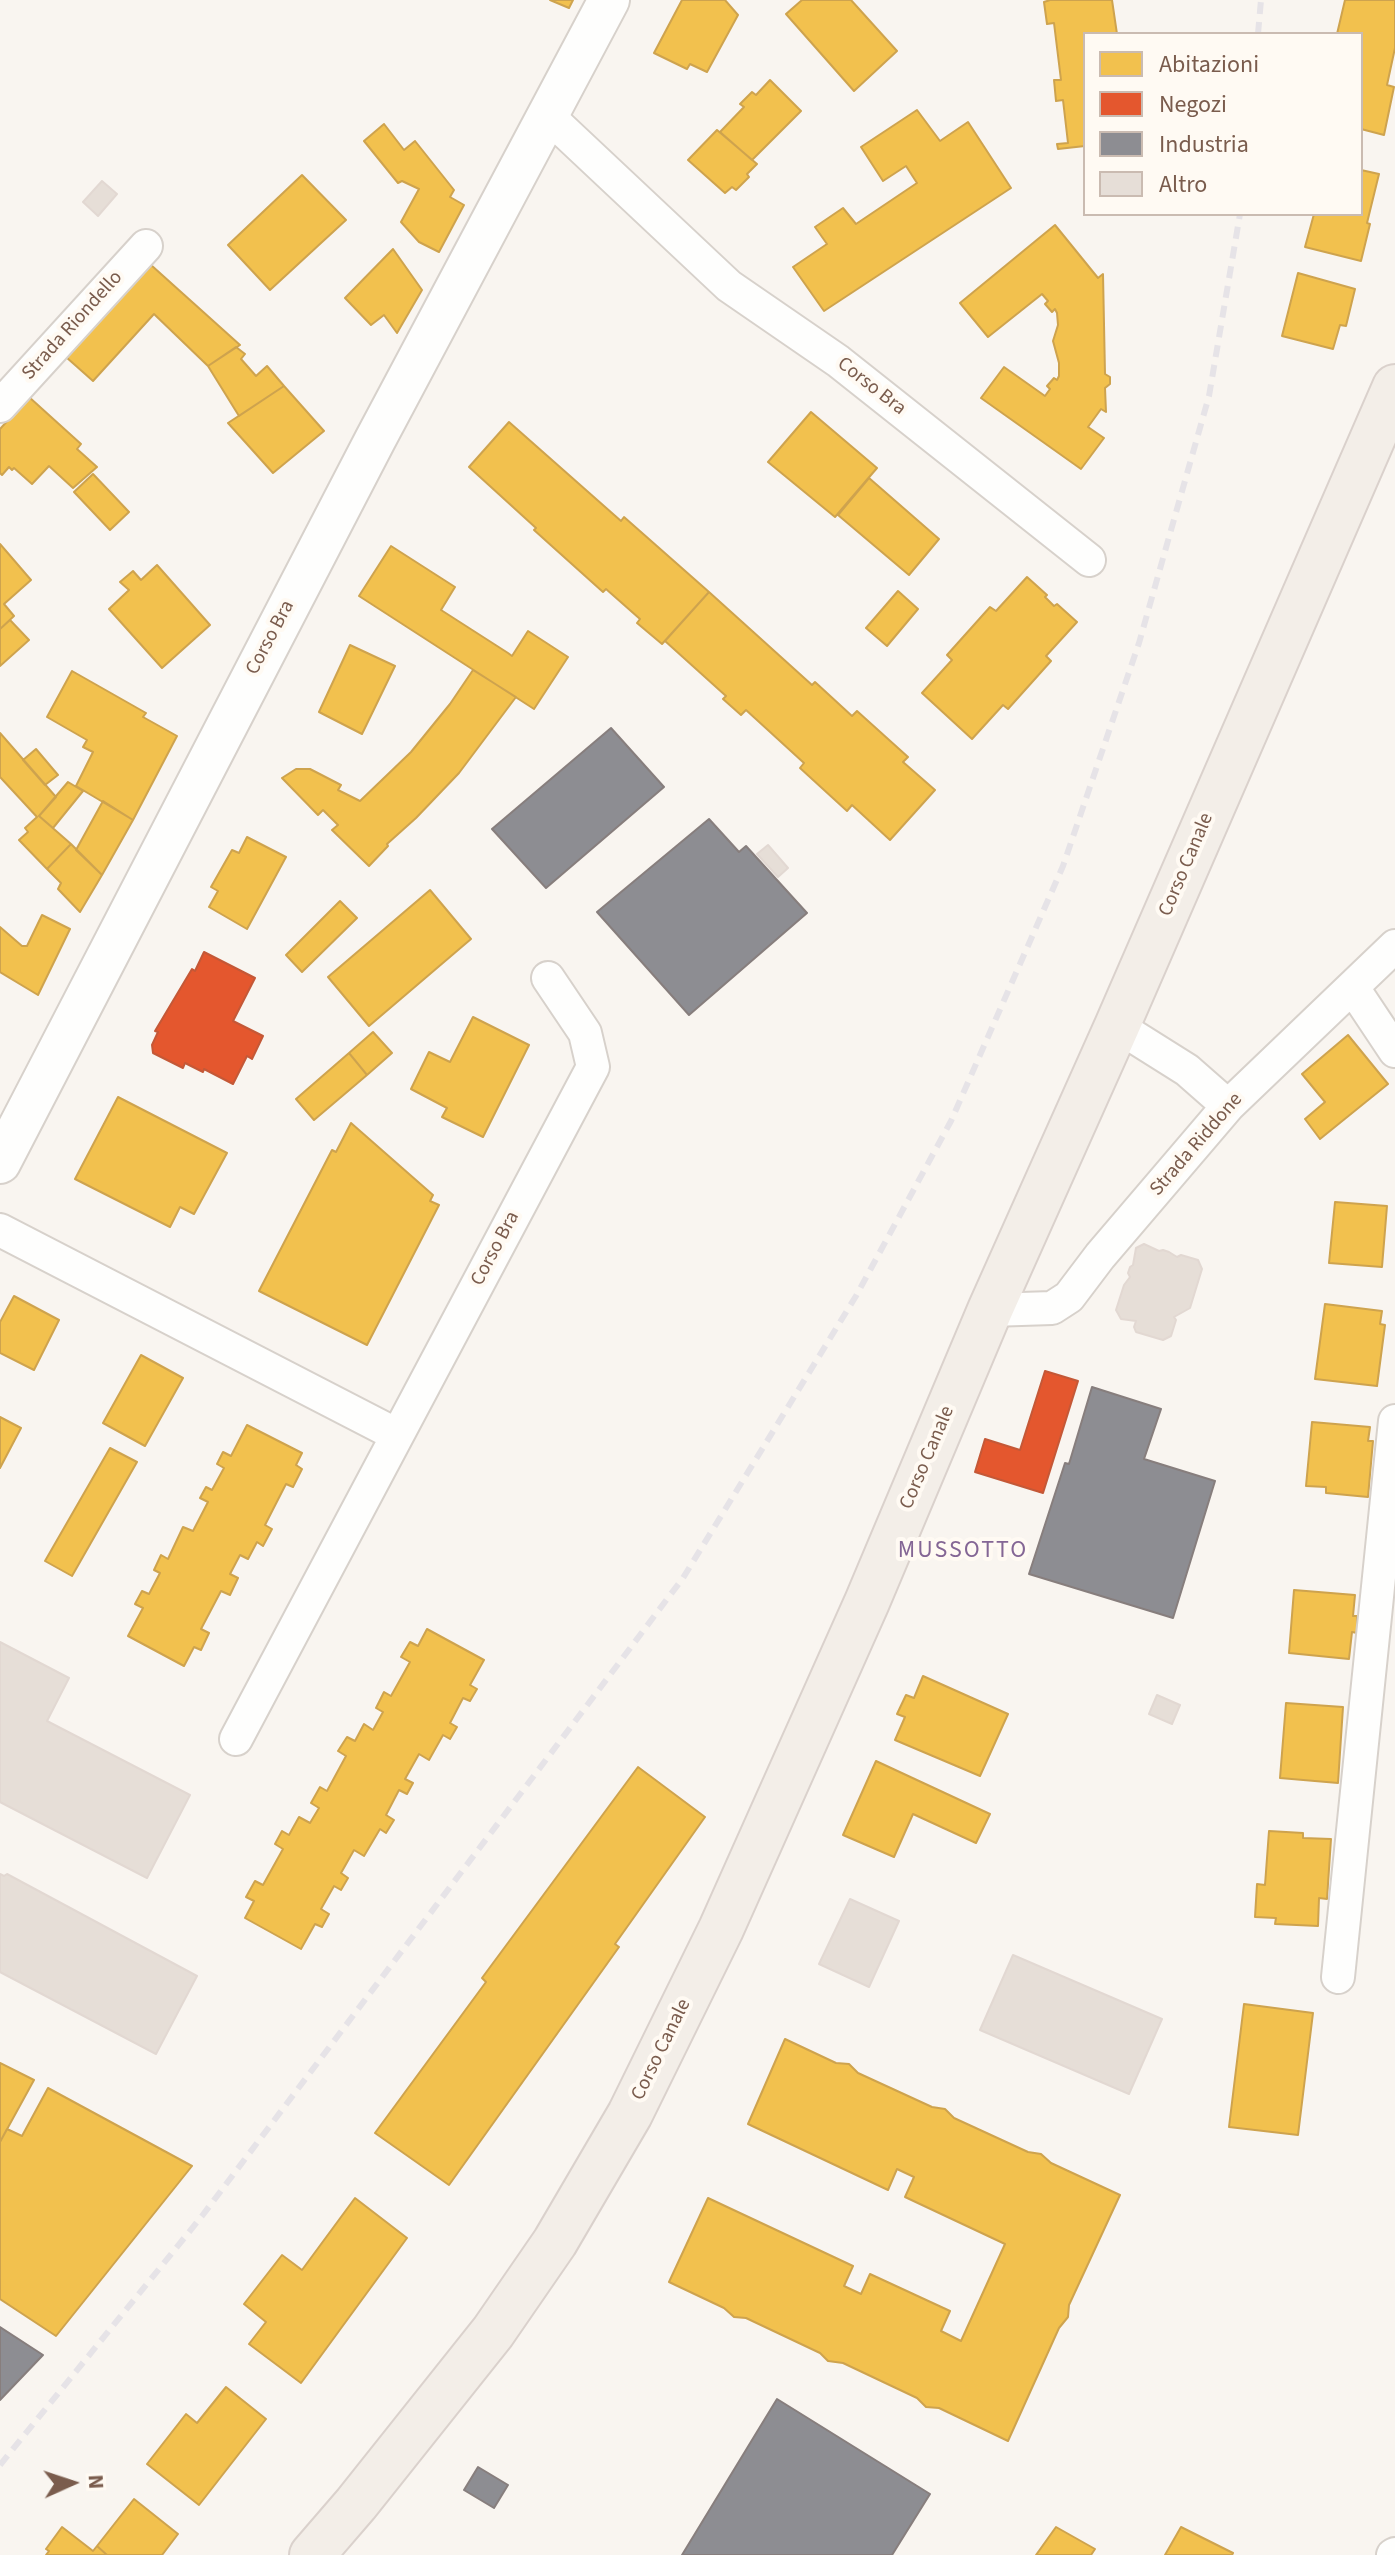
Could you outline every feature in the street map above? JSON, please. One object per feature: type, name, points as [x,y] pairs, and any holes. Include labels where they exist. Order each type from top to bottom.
[{"type":"main road","name":"Corso Canale","points":[[312,2555],[493,2332],[555,2242],[630,2114],[728,1915],[867,1602],[990,1310],[1395,387]]},
{"type":"street","name":"Corso Bra","points":[[0,1162],[214,748],[609,0]]},
{"type":"street","name":"Corso Bra","points":[[547,115],[729,286],[838,361],[1089,560]]},
{"type":"street","name":"Strada Riondello","points":[[0,406],[146,246]]},
{"type":"street","name":"Strada Riddone","points":[[990,1310],[1052,1308],[1069,1297],[1100,1256],[1228,1106],[1395,946]]},
{"type":"street","name":"Corso Bra","points":[[236,1739],[593,1067],[585,1033],[548,978]]},
{"type":"street","points":[[1353,988],[1395,1051]]},
{"type":"street","points":[[1117,1026],[1187,1070],[1228,1106]]},
{"type":"street","points":[[0,1230],[397,1435]]},
{"type":"street","points":[[1338,1977],[1395,1421]]},
{"type":"building: Abitazioni","points":[[550,0],[573,0],[569,8]]},
{"type":"building: Abitazioni","points":[[682,0],[725,0],[738,15],[707,72],[690,64],[687,69],[654,53]]},
{"type":"building: Abitazioni","points":[[802,0],[851,0],[897,51],[854,91],[786,14]]},
{"type":"building: Abitazioni","points":[[1112,0],[1117,32],[1083,32],[1083,146],[1058,149],[1057,144],[1068,143],[1063,100],[1056,101],[1054,80],[1061,80],[1054,23],[1047,24],[1044,2]]},
{"type":"building: Abitazioni","points":[[1345,0],[1395,0],[1395,48],[1387,85],[1394,87],[1384,135],[1363,130],[1363,32],[1337,32]]},
{"type":"building: Abitazioni","points":[[770,80],[801,111],[752,160],[720,132],[744,107],[740,104],[752,92],[756,95]]},
{"type":"building: Abitazioni","points":[[917,110],[940,141],[968,122],[1011,188],[824,311],[793,267],[827,244],[815,227],[843,208],[856,224],[917,183],[906,166],[883,181],[861,147]]},
{"type":"building: Abitazioni","points":[[384,124],[404,150],[415,141],[454,190],[450,197],[464,205],[439,252],[419,242],[401,222],[419,189],[402,181],[398,183],[364,141]]},
{"type":"building: Abitazioni","points":[[717,130],[757,164],[736,190],[732,187],[725,193],[688,160]]},
{"type":"building: Abitazioni","points":[[1363,170],[1379,174],[1361,261],[1305,247],[1313,216],[1363,216]]},
{"type":"building: Abitazioni","points":[[302,175],[346,220],[270,290],[228,245]]},
{"type":"building: Abitazioni","points":[[1055,225],[1098,278],[1103,274],[1105,374],[1110,377],[1110,384],[1105,388],[1106,412],[1101,409],[1088,427],[1104,438],[1081,469],[981,398],[1004,367],[1045,396],[1050,389],[1047,386],[1059,376],[1053,341],[1058,325],[1055,309],[1052,312],[1045,304],[1048,301],[1042,294],[988,337],[960,303]]},
{"type":"building: Abitazioni","points":[[393,249],[422,290],[397,333],[384,315],[371,325],[345,298]]},
{"type":"building: Abitazioni","points":[[151,265],[240,345],[208,366],[154,314],[93,381],[66,357]]},
{"type":"building: Abitazioni","points":[[1298,273],[1355,289],[1346,326],[1340,325],[1333,349],[1282,336]]},
{"type":"building: Abitazioni","points":[[236,347],[245,354],[241,359],[256,376],[267,366],[284,386],[239,416],[208,366]]},
{"type":"building: Abitazioni","points":[[284,386],[324,431],[273,473],[228,423]]},
{"type":"building: Abitazioni","points":[[29,397],[81,444],[77,449],[97,467],[73,488],[49,466],[32,484],[14,468],[9,467],[2,475],[0,473],[0,429]]},
{"type":"building: Abitazioni","points":[[811,412],[877,468],[835,517],[768,462]]},
{"type":"building: Abitazioni","points":[[509,422],[621,521],[624,517],[709,592],[662,644],[637,623],[640,619],[606,589],[603,592],[469,467]]},
{"type":"building: Abitazioni","points":[[93,474],[129,512],[110,530],[74,492]]},
{"type":"building: Abitazioni","points":[[869,478],[939,539],[909,575],[838,515]]},
{"type":"building: Abitazioni","points":[[0,544],[31,580],[4,604],[14,616],[0,629]]},
{"type":"building: Abitazioni","points":[[391,546],[455,587],[441,610],[512,656],[528,631],[568,657],[534,709],[359,596]]},
{"type":"building: Abitazioni","points":[[157,565],[210,625],[162,668],[109,609],[129,590],[120,582],[133,571],[141,580]]},
{"type":"building: Abitazioni","points":[[1027,577],[1054,606],[1057,604],[1077,622],[1046,656],[1051,661],[1008,709],[1003,705],[972,739],[922,693],[952,660],[947,655],[990,607],[996,611]]},
{"type":"building: Abitazioni","points":[[898,591],[918,609],[887,646],[866,628]]},
{"type":"building: Abitazioni","points":[[709,592],[812,685],[815,682],[852,716],[857,711],[908,757],[903,762],[935,790],[890,840],[852,805],[847,811],[800,768],[804,763],[746,710],[741,715],[723,699],[726,696],[665,641]]},
{"type":"building: Abitazioni","points":[[10,620],[29,640],[0,666],[0,629]]},
{"type":"building: Abitazioni","points":[[350,645],[395,666],[362,734],[319,712]]},
{"type":"building: Abitazioni","points":[[473,670],[516,697],[459,773],[369,866],[332,830],[338,825],[323,810],[318,815],[282,778],[296,769],[310,769],[341,785],[338,790],[360,801],[411,752]]},
{"type":"building: Abitazioni","points":[[72,671],[146,713],[143,717],[177,736],[133,820],[76,786],[93,752],[83,747],[87,740],[47,717]]},
{"type":"building: Abitazioni","points":[[0,733],[56,797],[39,816],[71,844],[47,869],[19,840],[28,832],[25,828],[37,817],[0,777]]},
{"type":"building: Abitazioni","points":[[36,749],[58,775],[45,785],[23,760]]},
{"type":"building: Abitazioni","points":[[68,782],[83,791],[53,828],[39,816]]},
{"type":"building: Abitazioni","points":[[103,801],[133,820],[102,875],[76,850]]},
{"type":"building: Abitazioni","points":[[247,837],[286,857],[247,929],[209,907],[218,891],[211,887],[232,850],[239,853]]},
{"type":"building: Abitazioni","points":[[71,844],[102,875],[80,912],[58,889],[61,883],[47,869]]},
{"type":"building: Abitazioni","points":[[430,890],[471,939],[369,1026],[328,977]]},
{"type":"building: Abitazioni","points":[[340,901],[357,918],[302,972],[286,955]]},
{"type":"building: Abitazioni","points":[[42,915],[70,929],[38,995],[0,972],[0,927],[22,946],[27,946]]},
{"type":"building: Abitazioni","points":[[473,1017],[529,1045],[483,1137],[442,1117],[447,1108],[411,1089],[429,1052],[450,1062]]},
{"type":"building: Abitazioni","points":[[373,1032],[392,1053],[367,1075],[349,1053]]},
{"type":"building: Abitazioni","points":[[1348,1035],[1388,1084],[1320,1139],[1305,1119],[1325,1102],[1302,1074]]},
{"type":"building: Abitazioni","points":[[349,1053],[367,1075],[314,1120],[296,1099]]},
{"type":"building: Abitazioni","points":[[118,1097],[227,1153],[194,1214],[180,1207],[170,1227],[75,1179]]},
{"type":"building: Abitazioni","points":[[351,1123],[433,1195],[430,1201],[439,1205],[367,1345],[259,1291],[332,1150],[336,1152]]},
{"type":"building: Abitazioni","points":[[1335,1202],[1387,1206],[1382,1267],[1329,1263]]},
{"type":"building: Abitazioni","points":[[14,1296],[59,1320],[34,1370],[0,1353],[0,1322]]},
{"type":"building: Abitazioni","points":[[1325,1304],[1382,1311],[1380,1324],[1385,1325],[1377,1386],[1315,1379]]},
{"type":"building: Abitazioni","points":[[141,1355],[183,1378],[145,1446],[103,1423]]},
{"type":"building: Abitazioni","points":[[0,1417],[21,1428],[0,1468]]},
{"type":"building: Abitazioni","points":[[1312,1422],[1370,1427],[1368,1441],[1373,1441],[1368,1497],[1326,1493],[1326,1487],[1306,1486]]},
{"type":"building: Abitazioni","points":[[247,1425],[302,1453],[296,1465],[302,1469],[293,1487],[286,1484],[265,1525],[272,1529],[263,1546],[257,1542],[248,1559],[240,1555],[230,1574],[238,1578],[230,1595],[221,1591],[201,1629],[209,1633],[201,1650],[194,1647],[184,1666],[128,1636],[143,1608],[135,1604],[142,1591],[149,1594],[160,1573],[154,1570],[161,1555],[168,1559],[183,1527],[193,1531],[208,1502],[200,1498],[206,1487],[212,1490],[224,1468],[217,1464],[223,1452],[231,1456]]},
{"type":"building: Abitazioni","points":[[110,1448],[137,1462],[72,1576],[45,1561]]},
{"type":"building: Abitazioni","points":[[1294,1590],[1355,1595],[1353,1616],[1357,1616],[1357,1633],[1352,1632],[1349,1659],[1289,1653]]},
{"type":"building: Abitazioni","points":[[427,1629],[484,1660],[470,1685],[477,1689],[470,1701],[463,1698],[450,1723],[457,1727],[450,1739],[443,1735],[429,1760],[419,1754],[405,1779],[413,1783],[407,1794],[399,1790],[386,1815],[394,1820],[386,1833],[380,1829],[364,1856],[354,1850],[341,1873],[348,1878],[341,1890],[334,1886],[321,1909],[329,1914],[322,1927],[315,1924],[301,1949],[245,1918],[254,1901],[246,1897],[255,1881],[263,1885],[283,1849],[275,1844],[282,1831],[289,1835],[299,1817],[310,1823],[319,1808],[311,1803],[320,1787],[327,1791],[346,1756],[338,1751],[347,1737],[355,1741],[364,1724],[373,1730],[383,1712],[376,1708],[384,1692],[391,1696],[410,1662],[401,1657],[410,1642],[418,1646]]},
{"type":"building: Abitazioni","points":[[923,1676],[1008,1714],[980,1776],[895,1740],[905,1717],[897,1714],[906,1695],[914,1698]]},
{"type":"building: Abitazioni","points":[[1286,1703],[1343,1707],[1338,1783],[1280,1778]]},
{"type":"building: Abitazioni","points":[[876,1761],[990,1814],[976,1843],[913,1814],[894,1857],[843,1835]]},
{"type":"building: Abitazioni","points":[[638,1767],[705,1817],[615,1944],[619,1947],[449,2185],[375,2133],[486,1982],[482,1978]]},
{"type":"building: Abitazioni","points":[[1269,1831],[1303,1833],[1303,1838],[1331,1839],[1327,1899],[1319,1898],[1318,1926],[1275,1924],[1276,1918],[1255,1917],[1257,1884],[1265,1885]]},
{"type":"building: Abitazioni","points":[[1244,2004],[1313,2013],[1298,2135],[1229,2127]]},
{"type":"building: Abitazioni","points":[[785,2039],[836,2063],[849,2064],[858,2073],[932,2107],[945,2109],[954,2118],[1028,2152],[1041,2154],[1051,2163],[1120,2195],[1069,2305],[1068,2317],[1059,2328],[1008,2441],[939,2408],[926,2407],[917,2398],[843,2363],[828,2361],[820,2353],[746,2318],[734,2317],[724,2308],[669,2282],[708,2198],[853,2266],[844,2286],[861,2294],[870,2274],[950,2311],[941,2331],[961,2341],[1005,2244],[905,2197],[914,2177],[897,2169],[888,2190],[748,2124]]},
{"type":"building: Abitazioni","points":[[0,2063],[34,2080],[0,2142]]},
{"type":"building: Abitazioni","points":[[48,2088],[192,2166],[56,2336],[0,2299],[0,2142],[7,2129],[22,2136]]},
{"type":"building: Abitazioni","points":[[355,2198],[407,2238],[301,2383],[249,2344],[266,2322],[244,2304],[282,2255],[302,2270]]},
{"type":"building: Abitazioni","points":[[226,2387],[266,2419],[199,2505],[147,2464],[186,2414],[197,2423]]},
{"type":"building: Abitazioni","points":[[134,2499],[178,2534],[162,2555],[107,2555],[97,2546]]},
{"type":"building: Abitazioni","points":[[62,2527],[93,2551],[97,2546],[107,2555],[46,2555],[49,2551],[46,2549]]},
{"type":"building: Abitazioni","points":[[1056,2527],[1095,2549],[1091,2555],[1036,2555]]},
{"type":"building: Abitazioni","points":[[1181,2527],[1233,2553],[1232,2555],[1165,2555]]},
{"type":"building: Negozi","points":[[204,952],[255,978],[233,1021],[263,1036],[252,1059],[247,1056],[233,1084],[204,1069],[203,1072],[185,1063],[183,1068],[153,1053],[152,1045],[158,1032],[155,1031]]},
{"type":"building: Negozi","points":[[1045,1371],[1078,1381],[1043,1493],[975,1472],[985,1439],[1020,1450]]},
{"type":"building: Industria","points":[[611,728],[664,787],[546,888],[492,829]]},
{"type":"building: Industria","points":[[709,819],[739,852],[746,846],[807,913],[689,1015],[597,912]]},
{"type":"building: Industria","points":[[1092,1387],[1161,1409],[1144,1459],[1215,1481],[1173,1618],[1029,1574],[1065,1463],[1069,1464]]},
{"type":"building: Industria","points":[[0,2327],[43,2355],[0,2400]]},
{"type":"building: Industria","points":[[777,2399],[930,2494],[892,2555],[682,2555]]},
{"type":"building: Industria","points":[[478,2467],[508,2485],[494,2508],[464,2490]]},
{"type":"building: Altro","points":[[102,181],[117,194],[98,216],[83,202]]},
{"type":"building: Altro","points":[[768,845],[788,868],[778,877],[757,854]]},
{"type":"building: Altro","points":[[1144,1244],[1177,1257],[1181,1255],[1198,1260],[1202,1269],[1190,1308],[1174,1317],[1176,1320],[1171,1336],[1163,1340],[1136,1332],[1136,1321],[1121,1319],[1116,1310],[1130,1277],[1128,1273],[1136,1248]]},
{"type":"building: Altro","points":[[0,1642],[69,1678],[47,1721],[190,1795],[147,1878],[0,1802]]},
{"type":"building: Altro","points":[[1157,1695],[1180,1705],[1172,1724],[1149,1714]]},
{"type":"building: Altro","points":[[0,1874],[7,1874],[197,1976],[156,2054],[0,1972]]},
{"type":"building: Altro","points":[[850,1899],[899,1921],[869,1987],[819,1964]]},
{"type":"building: Altro","points":[[1013,1955],[1162,2019],[1129,2094],[980,2030]]},
{"type":"railway","points":[[1258,32],[1261,0]]},
{"type":"railway","points":[[0,2465],[202,2216],[683,1578],[856,1296],[951,1121],[1063,866],[1139,643],[1209,396],[1240,216]]},
{"type":"district","name":"MUSSOTTO","points":[[963,1552]]}]
